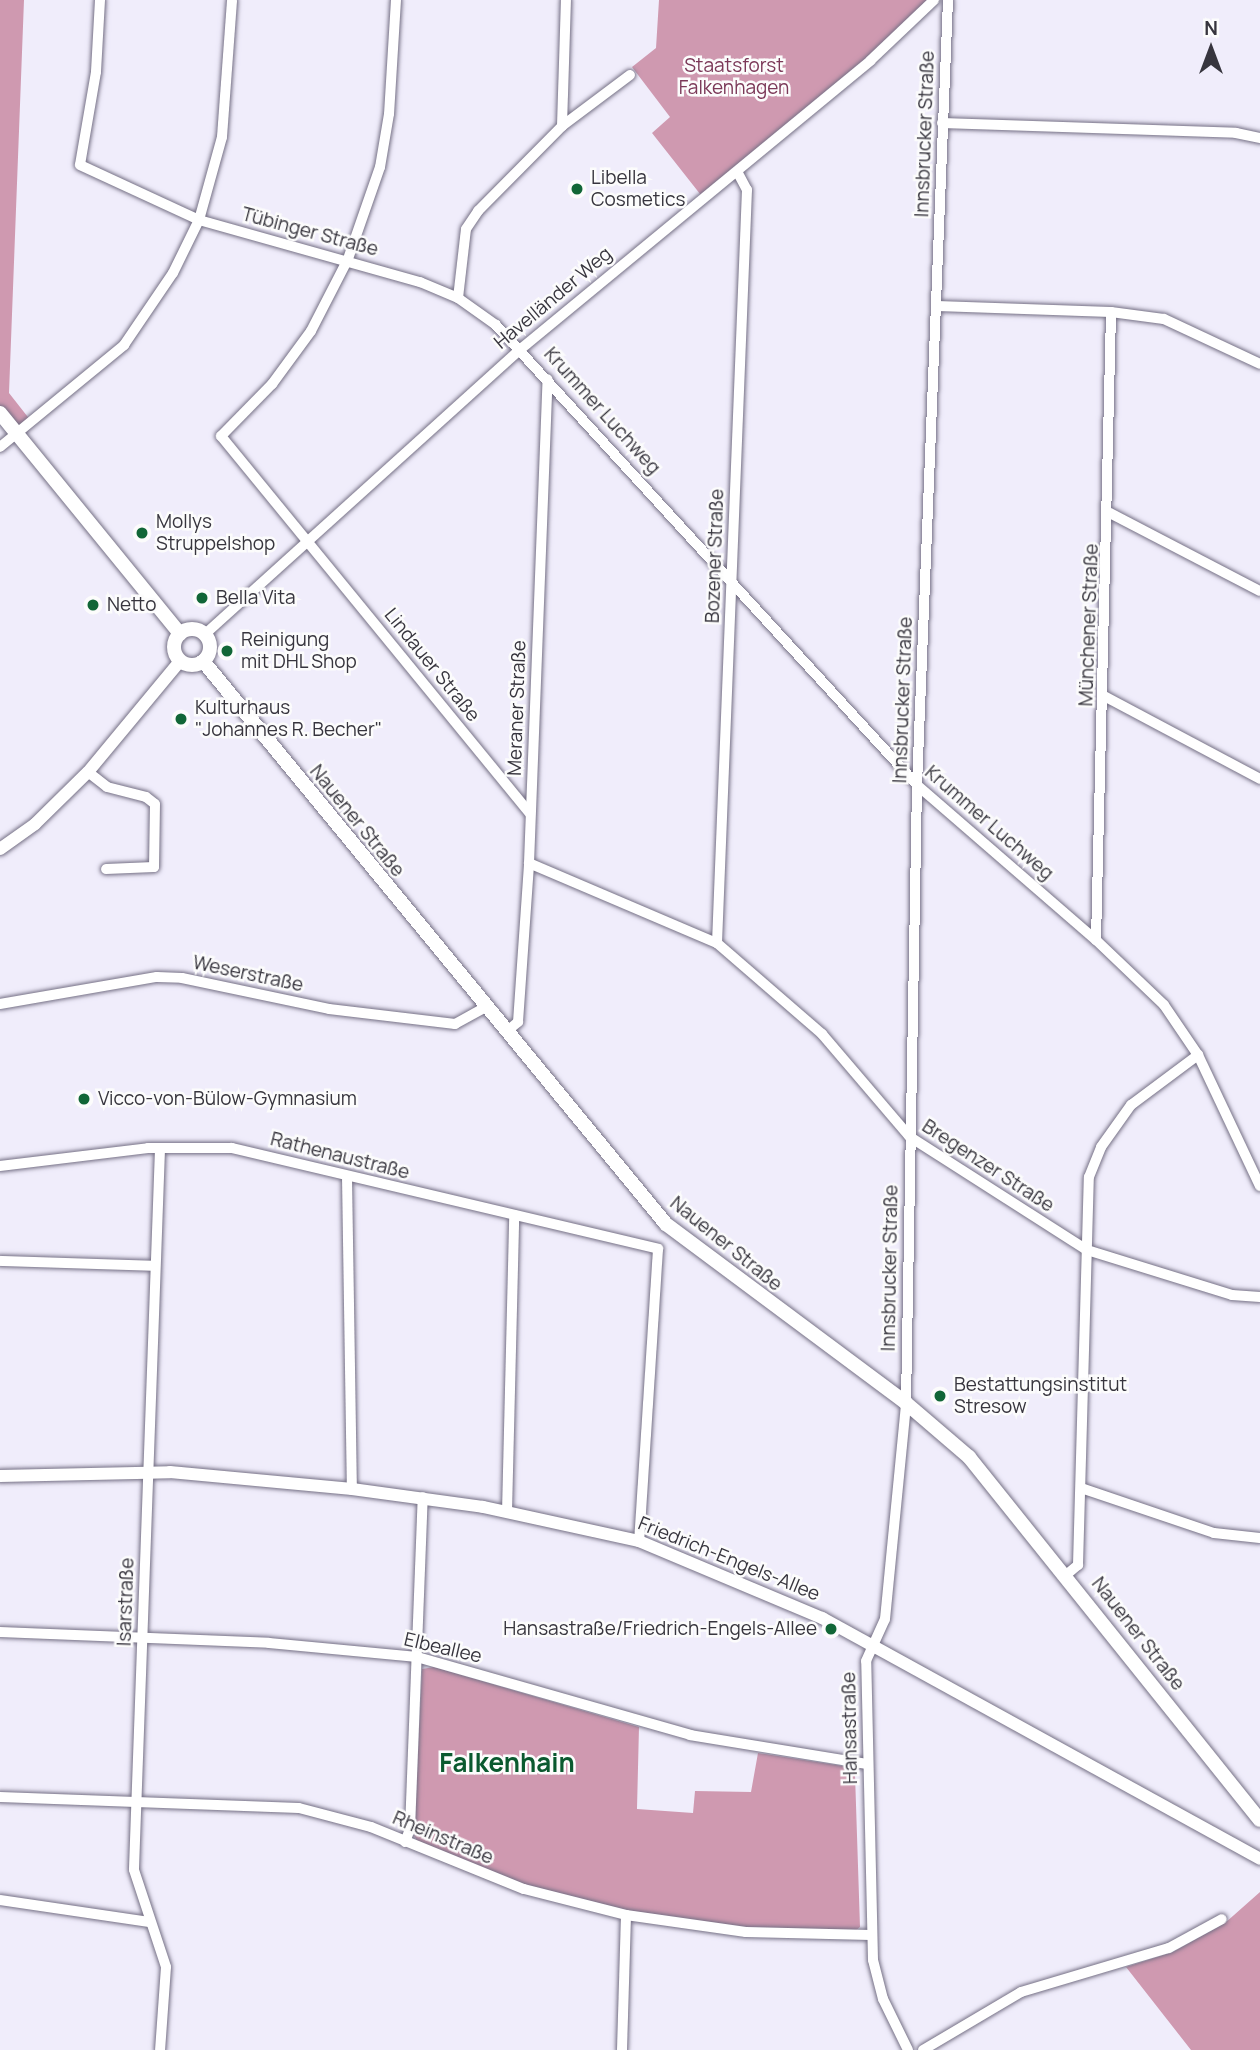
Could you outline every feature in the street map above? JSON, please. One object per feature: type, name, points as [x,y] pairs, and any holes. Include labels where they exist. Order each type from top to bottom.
[{"type":"main road","points":[[0,413],[180,634]]},
{"type":"main road","points":[[190,629],[205,635],[209,651],[203,661],[192,665],[180,661],[174,645],[180,634],[190,629]]},
{"type":"main road","name":"Nauener Straße","points":[[203,661],[666,1224],[906,1403],[969,1457],[1260,1820]]},
{"type":"street","name":"Tübinger Straße","points":[[100,0],[96,72],[80,165],[199,220],[348,259],[458,298],[522,348]]},
{"type":"street","points":[[0,447],[124,345],[152,308],[199,220],[222,138],[232,0]]},
{"type":"street","points":[[348,259],[380,167],[389,114],[396,0]]},
{"type":"street","points":[[562,126],[566,0]]},
{"type":"street","name":"Havelländer Weg","points":[[205,635],[307,538],[522,348],[738,173],[871,60],[934,0]]},
{"type":"street","name":"Innsbrucker Straße","points":[[906,1403],[917,785],[948,0]]},
{"type":"street","points":[[458,298],[466,229],[478,211],[562,126],[630,75]]},
{"type":"street","points":[[942,123],[1236,133],[1260,138]]},
{"type":"street","name":"Bozener Straße","points":[[717,943],[747,190],[738,173]]},
{"type":"street","name":"Lindauer Straße","points":[[348,259],[311,331],[272,384],[221,436],[530,814]]},
{"type":"street","points":[[937,306],[1111,312],[1164,319],[1260,364]]},
{"type":"street","name":"Münchener Straße","points":[[1096,940],[1110,513],[1111,312]]},
{"type":"street","name":"Krummer Luchweg","points":[[522,348],[917,785],[1096,940],[1164,1006],[1198,1055],[1260,1186]]},
{"type":"street","name":"Meraner Straße","points":[[506,1032],[518,1022],[529,863],[548,379]]},
{"type":"street","points":[[1110,513],[1260,591]]},
{"type":"street","points":[[0,849],[35,824],[88,772],[180,661]]},
{"type":"street","points":[[1104,696],[1260,779]]},
{"type":"street","points":[[88,772],[107,787],[146,797],[155,804],[154,867],[106,869]]},
{"type":"street","name":"Bregenzer Straße","points":[[529,863],[717,943],[822,1034],[909,1137],[1087,1250],[1232,1295],[1260,1297]]},
{"type":"street","name":"Weserstraße","points":[[0,1004],[157,977],[182,978],[329,1009],[455,1024],[486,1007]]},
{"type":"street","points":[[1066,1575],[1078,1566],[1089,1177],[1101,1147],[1130,1105],[1198,1055]]},
{"type":"street","name":"Rathenaustraße","points":[[0,1166],[160,1149],[232,1148],[658,1249],[639,1541]]},
{"type":"street","name":"Isarstraße","points":[[160,1149],[134,1870],[166,1967],[160,2050]]},
{"type":"street","points":[[347,1177],[352,1489]]},
{"type":"street","points":[[507,1512],[514,1215]]},
{"type":"street","points":[[0,1261],[155,1266]]},
{"type":"street","name":"Hansastraße","points":[[906,1403],[885,1619],[866,1661],[870,1935],[883,1999],[908,2050]]},
{"type":"street","name":"Friedrich-Engels-Allee","points":[[0,1476],[148,1472],[352,1489],[423,1497],[507,1512],[639,1541],[822,1618],[1260,1859]]},
{"type":"street","points":[[1081,1488],[1214,1532],[1260,1538]]},
{"type":"street","points":[[405,1842],[410,1829],[423,1497]]},
{"type":"street","name":"Elbeallee","points":[[0,1632],[142,1637],[417,1657],[690,1735],[867,1764]]},
{"type":"street","name":"Rheinstraße","points":[[0,1797],[299,1808],[372,1827],[524,1889],[626,1915],[746,1932],[870,1935]]},
{"type":"street","points":[[0,1900],[149,1922]]},
{"type":"street","points":[[622,2050],[626,1915]]},
{"type":"street","points":[[923,2050],[985,2009],[1021,1992],[1169,1948],[1222,1919]]},
{"type":"green space","points":[[0,0],[24,0],[9,393],[31,421],[16,433],[0,413]]},
{"type":"green space","name":"Staatsforst Falkenhagen","points":[[659,0],[934,0],[704,199],[652,133],[670,117],[632,67],[656,48]]},
{"type":"green space","points":[[434,1667],[639,1727],[637,1809],[693,1813],[695,1791],[751,1792],[758,1753],[849,1767],[855,1774],[860,1927],[855,1931],[746,1928],[630,1911],[525,1885],[418,1843],[414,1835],[422,1669]]},
{"type":"green space","points":[[1260,1892],[1260,2050],[1191,2050],[1126,1967],[1173,1952],[1225,1923]]},
{"type":"place","name":"Libella Cosmetics","points":[[577,189]]},
{"type":"place","name":"Mollys Struppelshop","points":[[142,533]]},
{"type":"place","name":"Bella Vita","points":[[202,598]]},
{"type":"place","name":"Netto","points":[[93,605]]},
{"type":"place","name":"Reinigung mit DHL Shop","points":[[227,651]]},
{"type":"place","name":"Kulturhaus \"Johannes R. Becher\"","points":[[181,719]]},
{"type":"place","name":"Vicco-von-Bülow-Gymnasium","points":[[84,1099]]},
{"type":"place","name":"Bestattungsinstitut Stresow","points":[[940,1396]]},
{"type":"place","name":"Hansastraße/Friedrich-Engels-Allee","points":[[831,1629]]},
{"type":"district","name":"Falkenhain","points":[[507,1763]]}]
